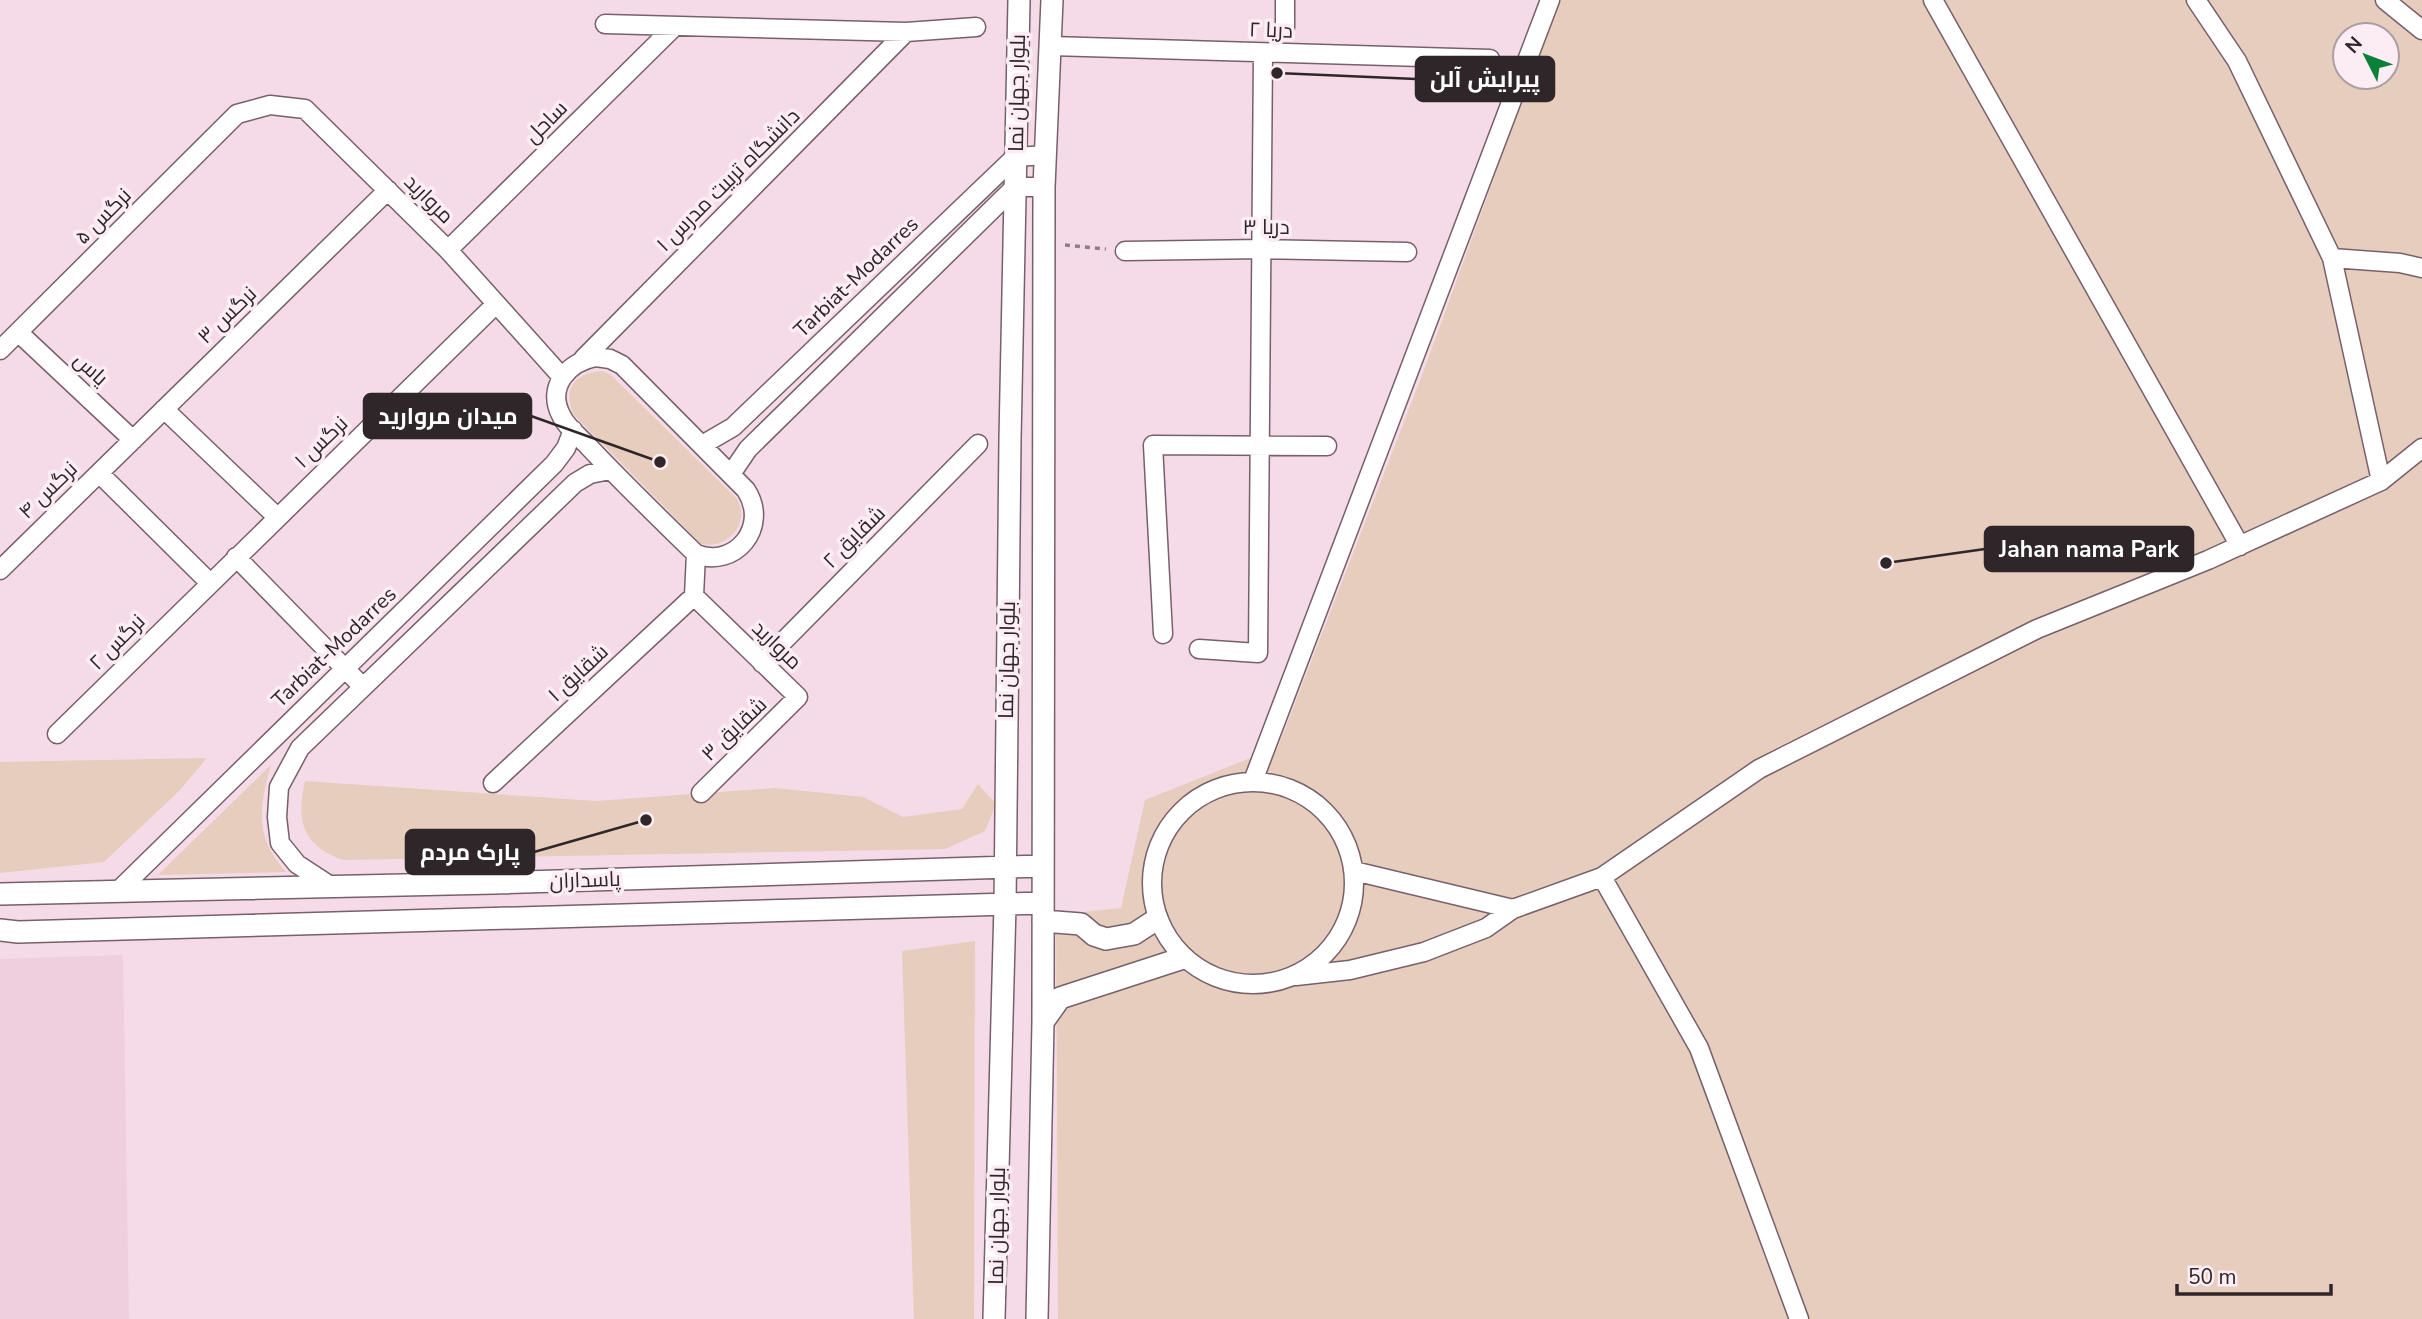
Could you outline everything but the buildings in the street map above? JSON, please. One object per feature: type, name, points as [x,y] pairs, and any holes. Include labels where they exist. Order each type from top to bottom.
[{"type":"street","name":"بلوار جهان نما","points":[[994,1319],[1005,905],[1019,0]]},
{"type":"street","name":"بلوار جهان نما","points":[[1037,1319],[1043,1023],[1044,187],[1052,0]]},
{"type":"street","points":[[1285,0],[1285,28]]},
{"type":"street","points":[[1253,781],[1550,0]]},
{"type":"street","points":[[1933,0],[2240,546]]},
{"type":"street","points":[[2196,0],[2237,61],[2332,257],[2381,481]]},
{"type":"street","points":[[2385,0],[2422,30]]},
{"type":"street","points":[[605,24],[906,32],[976,27]]},
{"type":"street","name":"ساحل","points":[[448,250],[676,26]]},
{"type":"street","name":"۱ دانشگاه تربیت مدرس","points":[[562,377],[571,366],[583,359],[906,32]]},
{"type":"street","name":"دریا ۲","points":[[1051,46],[1490,59]]},
{"type":"street","points":[[1199,649],[1258,653],[1263,53]]},
{"type":"street","name":"مروارید","points":[[237,114],[270,105],[305,109],[448,250],[562,377]]},
{"type":"street","name":"۵ نرگس","points":[[0,350],[237,114]]},
{"type":"street","points":[[1015,157],[1046,155]]},
{"type":"street","name":"Tarbiat-Modarres","points":[[702,445],[733,427],[1015,157]]},
{"type":"street","points":[[731,474],[748,449],[1015,187],[1044,187]]},
{"type":"street","name":"نرگس ۳","points":[[99,473],[388,190]]},
{"type":"street","name":"دریا ۳","points":[[1125,250],[1407,252]]},
{"type":"street","points":[[2332,257],[2400,263],[2422,268]]},
{"type":"street","name":"نرگس ۱","points":[[209,582],[495,305]]},
{"type":"street","name":"یاس","points":[[18,332],[133,440]]},
{"type":"street","points":[[562,377],[557,404],[561,416],[610,470],[696,554],[708,559],[731,551],[750,536],[756,512],[753,500],[731,474],[622,365],[610,359],[583,359]]},
{"type":"street","points":[[164,409],[277,517]]},
{"type":"street","name":"Tarbiat-Modarres","points":[[118,891],[554,464],[566,448],[573,430]]},
{"type":"street","name":"شقایق ۲","points":[[762,663],[978,444]]},
{"type":"street","points":[[1163,634],[1153,445],[1327,446]]},
{"type":"street","points":[[1296,976],[1322,958],[1342,933],[1353,903],[1354,871],[1347,842],[1331,817],[1309,798],[1282,785],[1253,781],[1225,785],[1199,796],[1178,814],[1162,837],[1152,864],[1151,892],[1157,919],[1168,940],[1183,958],[1208,975],[1237,984],[1267,984],[1296,976],[1350,970],[1424,952],[1486,928],[1513,909],[1602,877],[1759,769],[2037,629],[2240,546],[2381,481],[2422,448]]},
{"type":"street","points":[[329,886],[297,864],[281,843],[277,817],[279,787],[300,748],[575,483],[590,474],[610,470]]},
{"type":"street","points":[[99,473],[209,582]]},
{"type":"street","name":"نرگس ۴","points":[[0,570],[99,473]]},
{"type":"street","points":[[694,596],[696,554]]},
{"type":"street","points":[[236,557],[363,687]]},
{"type":"street","name":"نرگس ۲","points":[[57,734],[209,582]]},
{"type":"street","name":"مروارید","points":[[694,596],[799,698]]},
{"type":"street","name":"شقایق ۱","points":[[493,783],[694,596]]},
{"type":"street","name":"شقایق ۳","points":[[701,793],[799,698]]},
{"type":"street","name":"پاسداران","points":[[0,894],[495,883],[1043,866]]},
{"type":"street","points":[[1354,871],[1513,909]]},
{"type":"street","points":[[1602,877],[1699,1048],[1799,1319]]},
{"type":"street","points":[[492,919],[495,883]]},
{"type":"street","name":"پاسداران","points":[[0,930],[1005,905],[1043,912],[1081,924],[1094,935],[1106,939],[1135,934],[1157,919]]},
{"type":"street","points":[[1043,1023],[1060,998],[1183,958]]},
{"type":"path","points":[[1044,244],[1125,250]]},
{"type":"shaded area","points":[[1559,0],[2422,0],[2422,1319],[1058,1319],[1056,915],[1121,908],[1145,800],[1278,747],[1421,378]]},
{"type":"shaded area","points":[[602,371],[611,375],[737,499],[741,517],[739,525],[728,539],[711,545],[701,544],[573,414],[570,397],[574,384],[585,375]]},
{"type":"shaded area","points":[[207,758],[179,791],[104,862],[0,873],[0,762]]},
{"type":"shaded area","points":[[271,765],[264,794],[262,821],[268,846],[286,872],[158,875]]},
{"type":"shaded area","points":[[305,781],[596,801],[775,788],[863,797],[903,817],[962,809],[978,784],[996,804],[985,831],[945,849],[343,860],[318,847],[305,830],[301,808]]},
{"type":"shaded area","points":[[975,941],[974,1319],[914,1319],[902,951]]},
{"type":"shaded area","points":[[123,955],[129,1319],[0,1319],[0,959]]},
{"type":"place","name":"پیرایش آلن","points":[[1277,73]]},
{"type":"place","name":"میدان مروارید","points":[[660,462]]},
{"type":"place","name":"Jahan nama Park","points":[[1886,563]]},
{"type":"place","name":"پارک مردم","points":[[646,820]]}]
